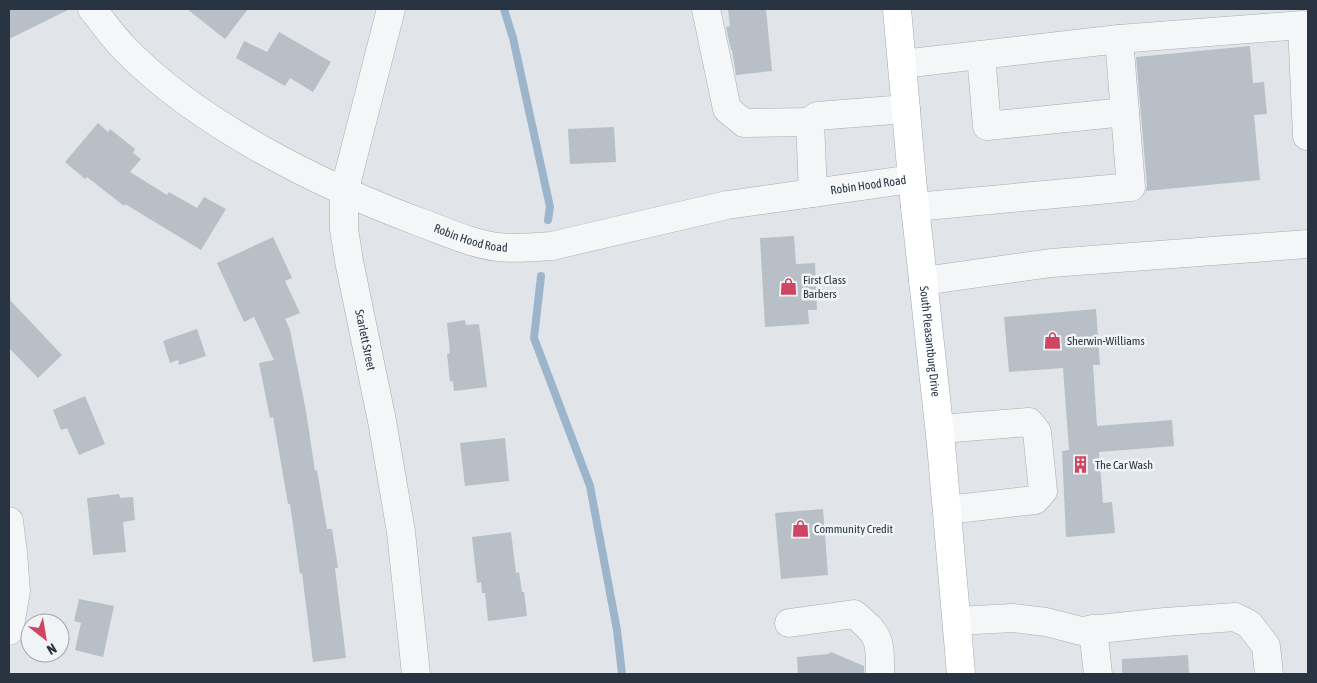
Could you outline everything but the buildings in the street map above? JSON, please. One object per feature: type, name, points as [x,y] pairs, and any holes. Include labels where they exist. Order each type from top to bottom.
[{"type":"main road","name":"South Pleasantburg Drive","points":[[897,9],[912,179],[940,429],[961,674]]},
{"type":"street","name":"Robin Hood Road","points":[[92,9],[123,47],[157,77],[190,104],[233,133],[288,164],[344,192],[392,212],[467,239],[498,247],[552,246],[727,205],[912,179]]},
{"type":"street","name":"Scarlett Street","points":[[391,9],[344,192],[344,229],[382,422],[401,532],[416,674]]},
{"type":"street","points":[[706,9],[727,109],[744,123],[810,122],[818,116],[906,109]]},
{"type":"street","points":[[902,64],[1119,38],[1302,25],[1308,136]]},
{"type":"street","points":[[915,207],[1131,187],[1119,38]]},
{"type":"street","points":[[981,55],[987,126],[1125,112]]},
{"type":"street","points":[[810,122],[813,193]]},
{"type":"street","points":[[923,281],[1051,263],[1308,244]]},
{"type":"street","points":[[940,429],[1028,422],[1037,432],[1043,491],[1034,500],[947,510]]},
{"type":"street","points":[[9,521],[16,591],[9,631]]},
{"type":"street","points":[[790,623],[854,614],[870,627],[880,644],[880,674]]},
{"type":"street","points":[[957,621],[1013,618],[1046,622],[1081,631],[1235,617],[1249,624],[1266,646],[1269,674]]},
{"type":"street","points":[[1093,630],[1098,674]]},
{"type":"waterway","points":[[504,9],[513,38],[550,207],[548,220]]},
{"type":"waterway","points":[[541,276],[534,338],[590,486],[617,630],[622,674]]},
{"type":"place","name":"First Class Barbers","points":[[789,287]]},
{"type":"place","name":"Sherwin-Williams","points":[[1053,341]]},
{"type":"place","name":"The Car Wash","points":[[1081,465]]},
{"type":"place","name":"Community Credit","points":[[800,529]]}]
